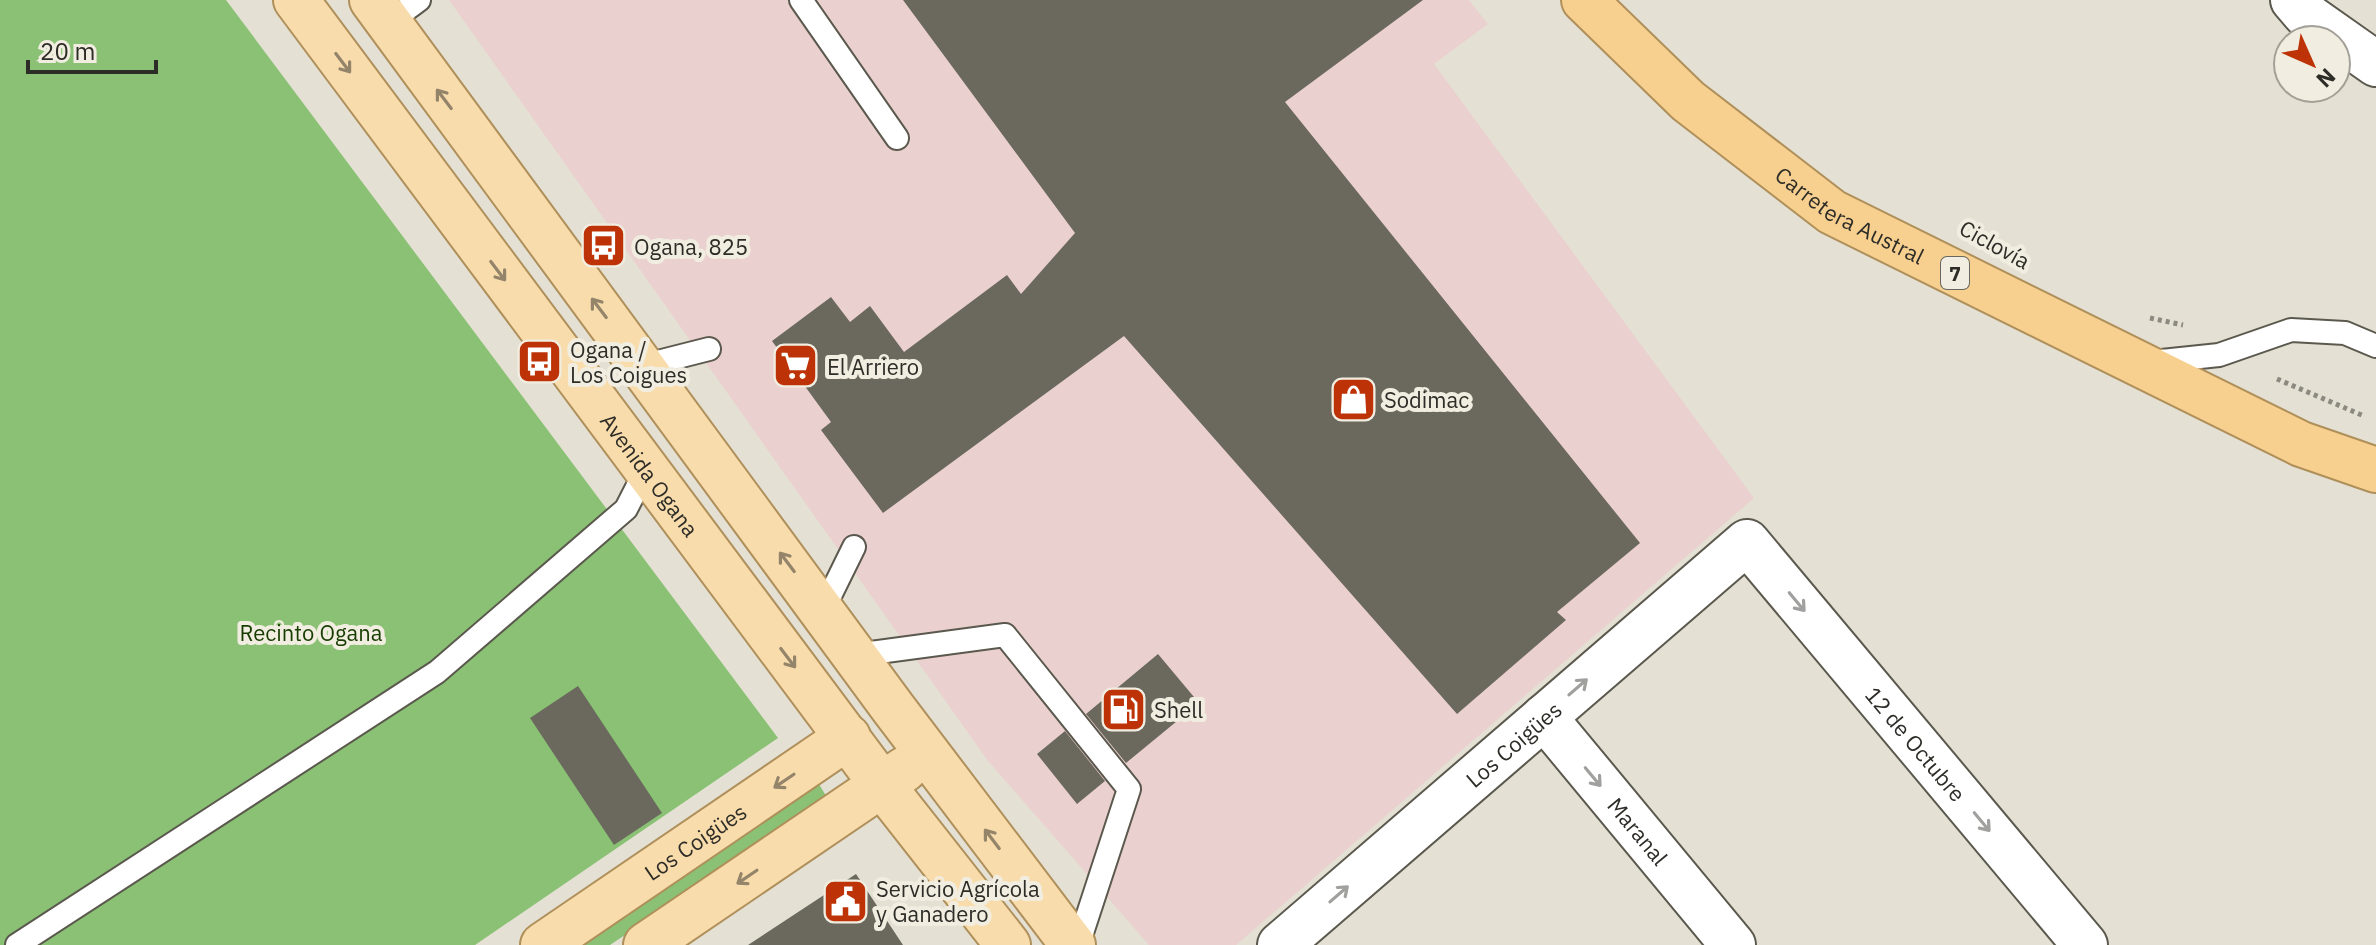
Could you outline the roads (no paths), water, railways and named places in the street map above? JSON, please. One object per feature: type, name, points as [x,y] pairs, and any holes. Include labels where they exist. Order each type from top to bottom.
[{"type":"highway","name":"Carretera Austral","points":[[1584,0],[1688,101],[1832,212],[2301,444],[2376,470]]},
{"type":"main road","name":"Avenida Ogana","points":[[296,0],[883,786],[1008,945]]},
{"type":"main road","points":[[393,8],[642,366],[926,753],[1075,945]]},
{"type":"main road","name":"Los Coigües","points":[[543,945],[848,737]]},
{"type":"main road","points":[[646,945],[883,786],[926,753]]},
{"type":"street","points":[[2293,0],[2305,14],[2376,64]]},
{"type":"street","name":"Los Coigües","points":[[1280,945],[1747,542]]},
{"type":"street","name":"12 de Octubre","points":[[1747,542],[2085,945]]},
{"type":"street","name":"Maranal","points":[[1544,717],[1733,945]]},
{"type":"lane","points":[[801,0],[897,138]]},
{"type":"lane","points":[[2138,364],[2219,355],[2291,330],[2345,333],[2376,346]]},
{"type":"lane","points":[[642,366],[709,349]]},
{"type":"lane","points":[[17,945],[437,672],[626,509],[646,470]]},
{"type":"lane","points":[[823,610],[854,547]]},
{"type":"lane","points":[[856,655],[1005,635],[1129,789],[1075,945]]},
{"type":"place","name":"Ogana, 825","points":[[603,246]]},
{"type":"place","name":"Ogana / Los Coigues","points":[[539,362]]},
{"type":"place","name":"El Arriero","points":[[796,366]]},
{"type":"place","name":"Sodimac","points":[[1353,399]]},
{"type":"place","name":"Shell","points":[[1123,709]]},
{"type":"place","name":"Servicio Agrícola y Ganadero","points":[[845,901]]},
{"type":"park label","name":"Recinto Ogana","points":[[311,632]]}]
